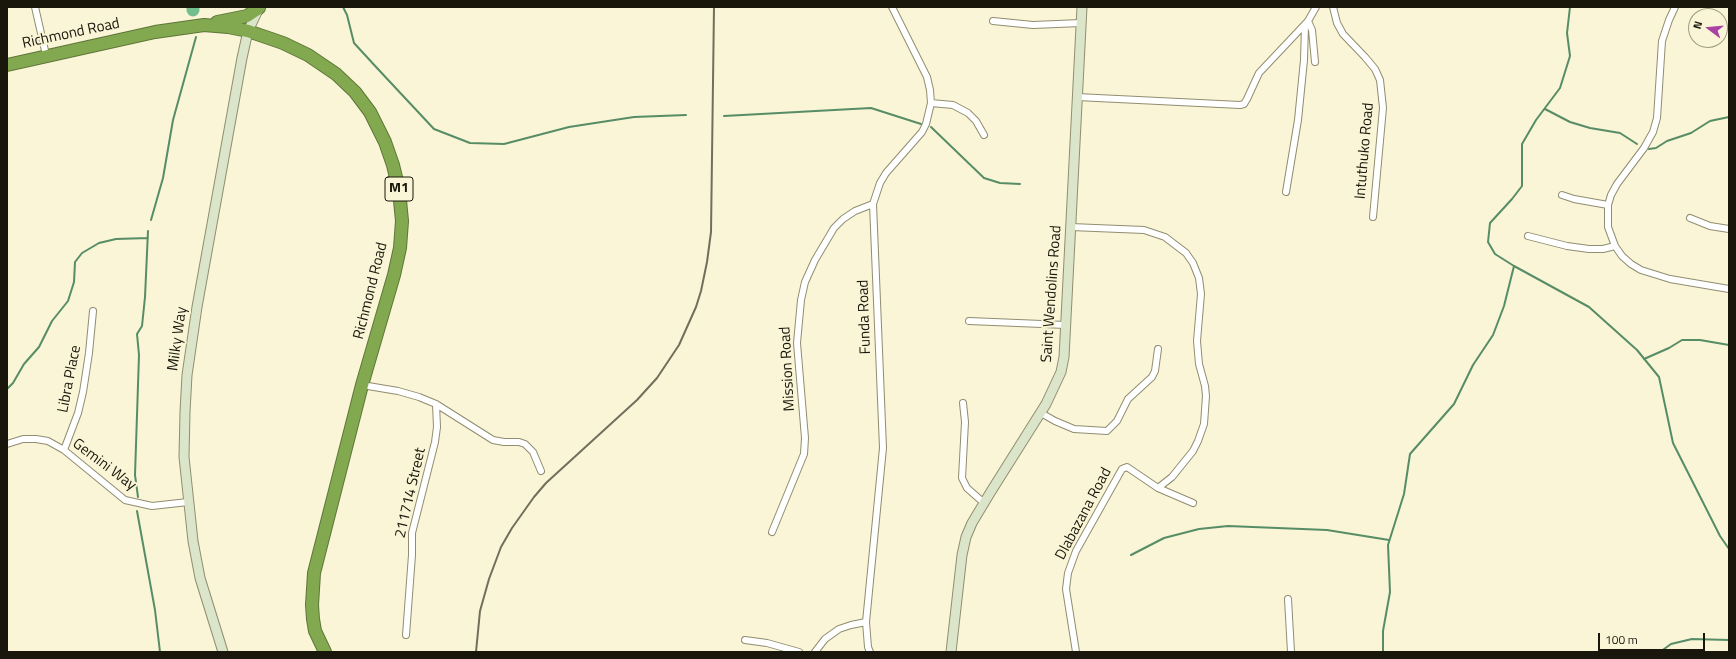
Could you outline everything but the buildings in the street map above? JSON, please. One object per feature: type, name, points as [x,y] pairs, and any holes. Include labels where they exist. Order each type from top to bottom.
[{"type":"highway","points":[[204,26],[247,16],[259,8]]},
{"type":"highway","name":"Richmond Road","points":[[7,65],[46,55],[155,32],[204,26],[248,31],[283,43],[308,55],[336,74],[355,92],[370,112],[385,142],[393,165],[399,190],[402,221],[400,248],[394,275],[362,385],[314,573],[312,605],[313,619],[315,631],[325,652]]},
{"type":"street","points":[[35,7],[46,55]]},
{"type":"street","name":"Funda Road","points":[[870,652],[867,641],[866,622],[883,454],[873,204],[880,183],[886,173],[922,132],[928,119],[931,103],[927,77],[892,7]]},
{"type":"street","name":"Saint Wendolins Road","points":[[951,652],[962,555],[969,530],[984,503],[1054,391],[1061,372],[1064,357],[1066,325],[1082,7]]},
{"type":"street","points":[[1310,7],[1313,13]]},
{"type":"street","points":[[1077,97],[1244,104],[1259,73],[1307,23],[1316,7]]},
{"type":"street","name":"Intuthuko Road","points":[[1333,7],[1337,23],[1343,34],[1366,57],[1375,69],[1380,80],[1383,108],[1373,217]]},
{"type":"street","points":[[1675,7],[1662,41],[1659,101],[1657,118],[1653,132],[1644,148],[1616,184],[1608,205],[1608,227],[1615,246],[1622,256],[1631,264],[1651,274],[1729,289]]},
{"type":"street","name":"Milky Way","points":[[223,652],[200,578],[193,541],[188,502],[184,437],[187,375],[197,307],[248,31],[259,8]]},
{"type":"street","points":[[993,21],[1033,24],[1081,22]]},
{"type":"street","points":[[1307,23],[1312,30],[1315,62]]},
{"type":"street","points":[[1286,192],[1298,120],[1307,23]]},
{"type":"street","points":[[931,103],[953,105],[968,113],[976,121],[984,135]]},
{"type":"street","points":[[1562,195],[1574,199],[1608,205]]},
{"type":"street","name":"Mission Road","points":[[772,532],[804,454],[805,438],[797,343],[801,300],[805,282],[815,260],[834,228],[843,219],[855,211],[873,204]]},
{"type":"street","points":[[1690,218],[1710,226],[1729,229]]},
{"type":"street","points":[[1071,228],[1151,232],[1165,237],[1186,253],[1193,263],[1201,286],[1197,341],[1199,364],[1206,396],[1204,424],[1198,441],[1182,465],[1172,477],[1158,488],[1193,503]]},
{"type":"street","points":[[1528,236],[1567,246],[1589,249],[1603,250],[1615,246]]},
{"type":"street","name":"Libra Place","points":[[64,450],[78,413],[83,392],[89,354],[93,311]]},
{"type":"street","points":[[969,321],[1066,325]]},
{"type":"street","points":[[1041,413],[1074,429],[1107,431],[1117,421],[1128,399],[1152,377],[1155,371],[1158,349]]},
{"type":"street","points":[[362,385],[411,394],[436,404],[493,440],[519,442],[525,444],[534,452],[541,471]]},
{"type":"street","points":[[962,403],[965,422],[962,478],[967,488],[984,503]]},
{"type":"street","name":"211714 Street","points":[[406,635],[412,555],[412,534],[435,442],[437,427],[436,404]]},
{"type":"street","name":"Gemini Way","points":[[7,444],[23,439],[48,441],[64,450],[125,500],[152,506],[188,502]]},
{"type":"street","name":"Dlabazana Road","points":[[1076,652],[1066,589],[1070,566],[1076,551],[1120,473],[1125,467],[1130,468],[1158,488]]},
{"type":"street","points":[[1288,599],[1291,652]]},
{"type":"street","points":[[815,652],[825,639],[835,632],[851,625],[866,622]]},
{"type":"street","points":[[745,640],[767,643],[799,652]]},
{"type":"waterway","points":[[343,7],[347,15],[354,43],[377,68],[434,129],[470,143],[504,144],[569,127],[634,117],[686,115]]},
{"type":"waterway","points":[[1383,652],[1383,631],[1390,592],[1388,545],[1404,494],[1410,454],[1454,404],[1473,365],[1493,335],[1504,306],[1514,266],[1495,254],[1488,242],[1490,223],[1522,186],[1522,144],[1536,120],[1560,88],[1570,56],[1567,33],[1570,7]]},
{"type":"waterway","points":[[151,220],[163,178],[173,120],[196,37]]},
{"type":"waterway","points":[[724,116],[871,108],[921,124]]},
{"type":"waterway","points":[[1545,109],[1570,122],[1590,128],[1620,133],[1637,144]]},
{"type":"waterway","points":[[1649,149],[1656,148],[1667,141],[1691,133],[1710,121],[1729,117]]},
{"type":"waterway","points":[[931,127],[984,178],[1000,183],[1020,184]]},
{"type":"waterway","points":[[138,497],[135,475],[139,355],[137,334],[142,326],[148,231]]},
{"type":"waterway","points":[[7,389],[13,383],[24,364],[39,347],[52,321],[68,301],[74,282],[75,262],[82,253],[99,243],[116,239],[148,238]]},
{"type":"waterway","points":[[1514,266],[1589,307],[1637,350],[1659,377],[1673,443],[1720,536],[1729,549]]},
{"type":"waterway","points":[[1644,359],[1669,348],[1682,340],[1700,340],[1729,345]]},
{"type":"waterway","points":[[137,511],[155,610],[160,652]]},
{"type":"waterway","points":[[1131,555],[1164,538],[1199,529],[1228,526],[1327,530],[1389,540]]},
{"type":"waterway","points":[[1660,652],[1671,644],[1692,639],[1729,640]]},
{"type":"railway","points":[[476,652],[480,611],[489,579],[501,547],[512,528],[546,483],[637,400],[657,378],[679,345],[696,307],[707,262],[711,232],[714,7]]}]
